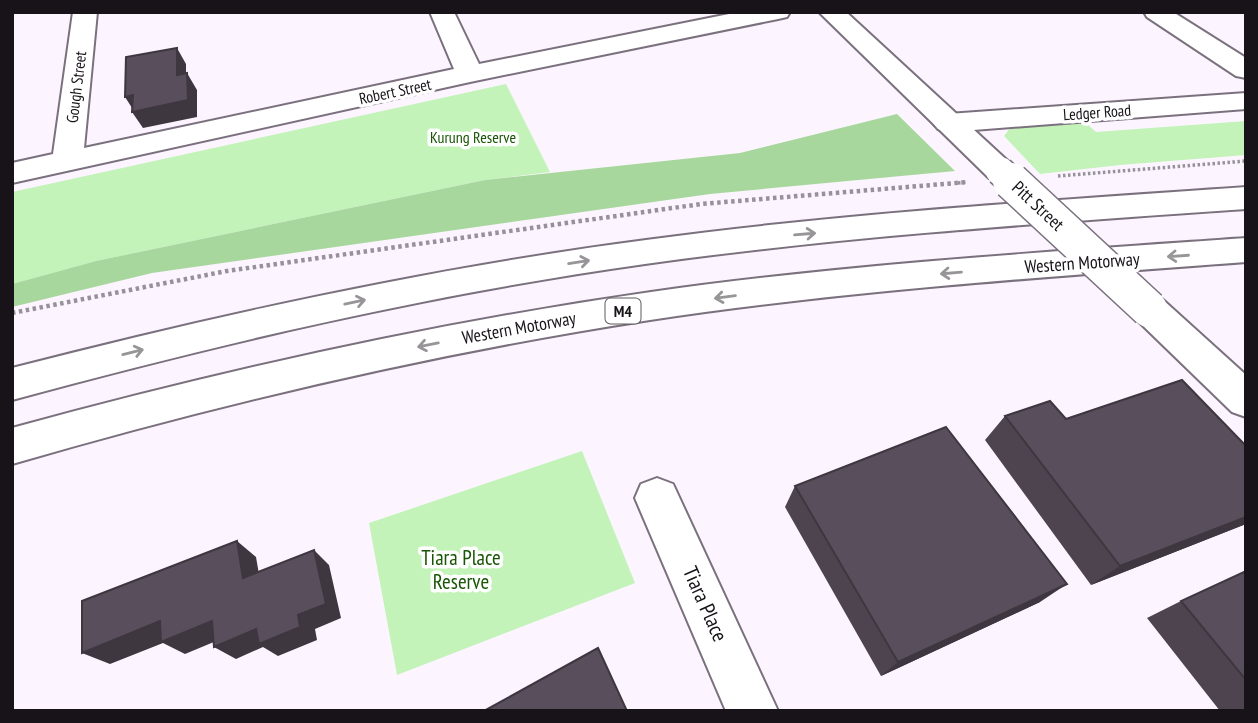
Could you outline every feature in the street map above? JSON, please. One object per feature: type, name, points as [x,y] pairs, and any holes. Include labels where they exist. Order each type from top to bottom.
[{"type":"main road","name":"Gough Street","points":[[67,162],[85,12]]},
{"type":"main road","points":[[442,12],[470,74]]},
{"type":"main road","name":"Robert Street","points":[[12,173],[470,74],[778,12]]},
{"type":"main road","name":"Pitt Street","points":[[831,12],[948,123],[987,176],[1149,309],[1246,400]]},
{"type":"main road","points":[[1156,12],[1246,70]]},
{"type":"main road","name":"Ledger Road","points":[[948,123],[1246,101]]},
{"type":"main road","points":[[12,383],[224,329],[506,273],[645,252],[916,223],[1246,198]]},
{"type":"main road","name":"Western Motorway","points":[[12,446],[302,372],[414,347],[626,310],[819,285],[1246,250]]},
{"type":"main road","name":"Tiara Place","points":[[657,498],[752,711]]},
{"type":"path","points":[[1057,176],[1246,161]]},
{"type":"path","points":[[12,313],[227,271],[701,204],[987,176]]},
{"type":"green space","name":"Kurung Reserve","points":[[506,84],[550,172],[485,180],[96,261],[12,284],[12,192]]},
{"type":"green space","points":[[897,114],[955,171],[710,194],[152,273],[12,307],[12,284],[96,261],[485,180],[740,153]]},
{"type":"green space","points":[[1246,121],[1246,155],[1040,174],[1004,136],[1011,127],[1085,122],[1096,132]]},
{"type":"green space","name":"Tiara Place Reserve","points":[[582,451],[635,583],[397,675],[369,523]]},
{"type":"building","points":[[177,48],[177,75],[187,73],[188,100],[132,112],[133,95],[125,97],[126,57]]},
{"type":"building","points":[[1182,380],[1246,446],[1246,517],[1120,566],[1005,416],[1050,401],[1066,419]]},
{"type":"building","points":[[946,427],[1067,584],[898,662],[795,486]]},
{"type":"building","points":[[237,541],[243,578],[314,550],[326,604],[298,615],[300,627],[259,644],[256,629],[214,647],[212,621],[161,642],[160,621],[82,653],[82,601]]},
{"type":"building","points":[[1246,571],[1246,680],[1181,601]]},
{"type":"building","points":[[598,648],[627,711],[484,711]]}]
